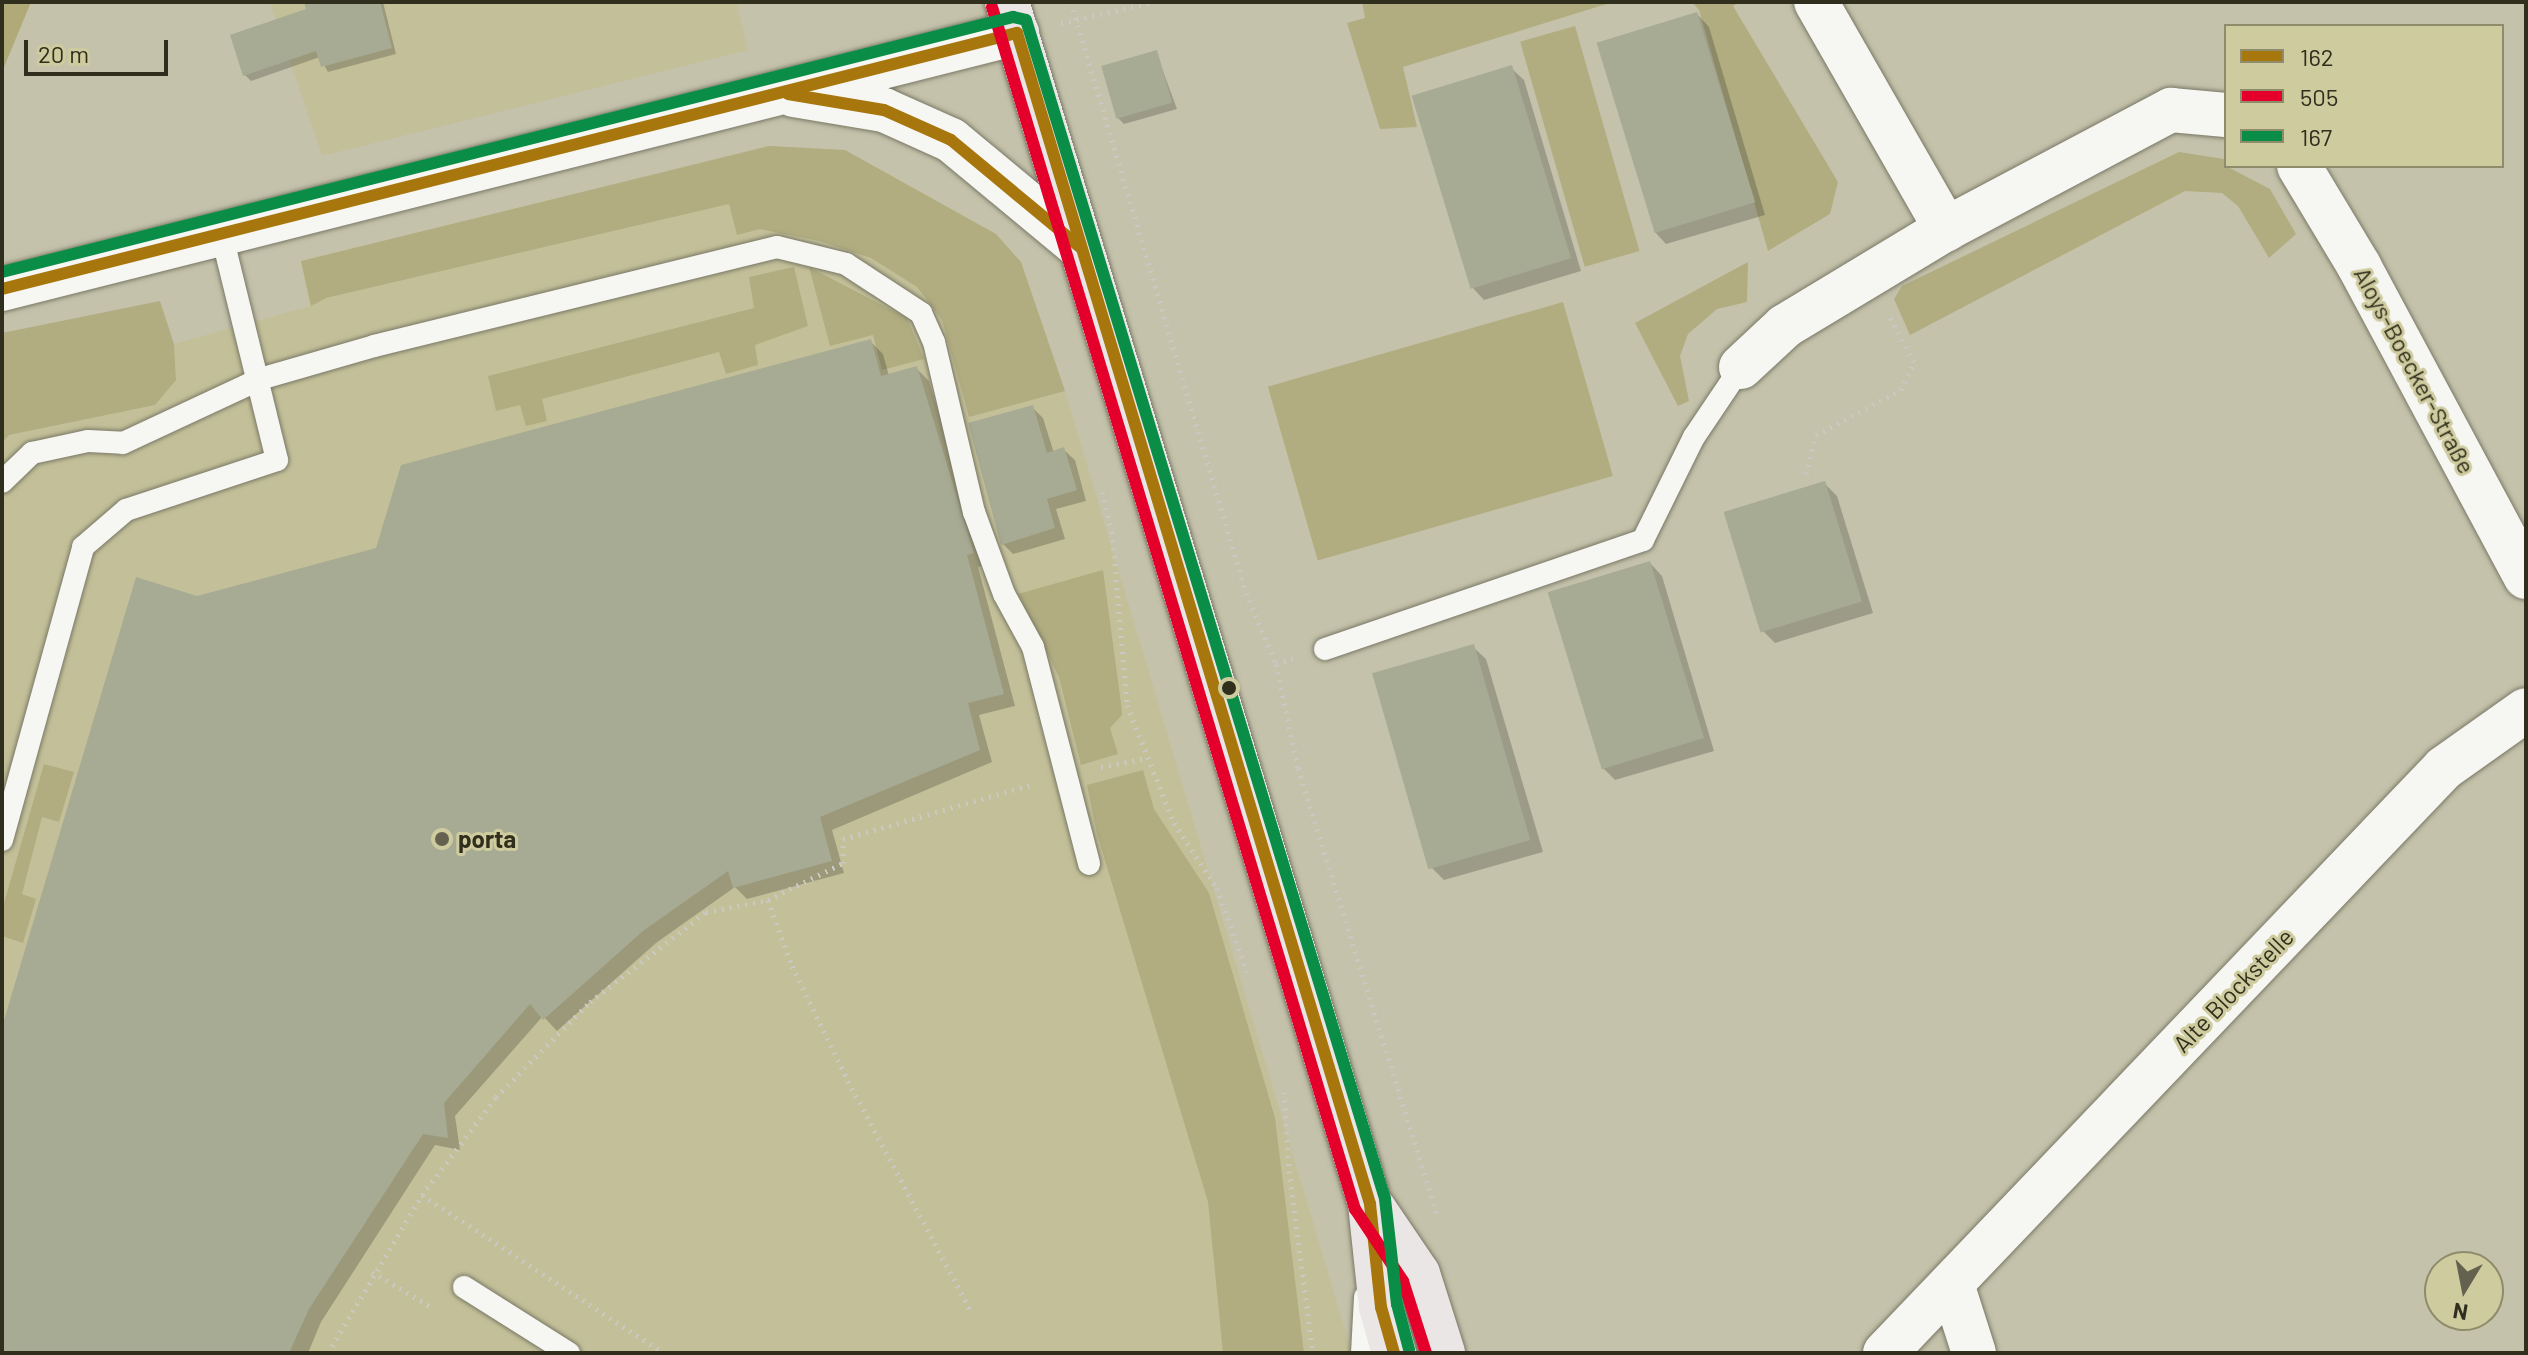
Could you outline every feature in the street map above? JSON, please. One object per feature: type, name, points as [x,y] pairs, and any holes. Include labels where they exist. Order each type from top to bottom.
[{"type":"main road","points":[[1012,17],[1370,1204],[1381,1307],[1394,1353]]},
{"type":"main road","points":[[1370,1204],[1418,1274],[1443,1353]]},
{"type":"street","points":[[1816,2],[1946,229]]},
{"type":"street","points":[[2,289],[221,232],[570,149],[779,92],[1012,17]]},
{"type":"street","points":[[779,92],[884,110],[951,140],[1081,248]]},
{"type":"street","points":[[1741,367],[1785,326],[1869,275],[1946,229],[2171,110],[2224,115]]},
{"type":"street","name":"Aloys-Boecker-Straße","points":[[2300,168],[2359,266],[2526,577]]},
{"type":"street","name":"Alte Blockstelle","points":[[1885,1353],[2444,768],[2526,710]]},
{"type":"street","points":[[1952,1284],[1974,1353]]},
{"type":"lane","points":[[2,840],[83,547],[126,510],[277,460],[260,379],[221,232]]},
{"type":"lane","points":[[2,482],[32,453],[88,441],[123,443],[260,379],[374,346],[777,247],[846,264],[921,313],[934,342],[974,512],[1004,594],[1033,647],[1089,864]]},
{"type":"lane","points":[[1325,649],[1643,540],[1694,437],[1741,367]]},
{"type":"lane","points":[[1362,1353],[1370,1204]]},
{"type":"lane","points":[[464,1287],[569,1353]]},
{"type":"path","points":[[1071,2],[1246,593],[1276,664],[1298,768],[1442,1231]]},
{"type":"path","points":[[1076,19],[1154,2]]},
{"type":"path","points":[[1806,474],[1816,435],[1901,390],[1914,362],[1869,275]]},
{"type":"path","points":[[1101,487],[1112,532],[1127,705],[1174,823],[1217,888],[1252,987]]},
{"type":"path","points":[[328,1353],[422,1195],[496,1097],[590,1002],[706,912],[768,900],[843,863],[843,839],[1064,775],[1147,758]]},
{"type":"path","points":[[768,900],[792,966],[848,1081],[971,1311]]},
{"type":"path","points":[[1284,1086],[1289,1171],[1313,1353]]},
{"type":"path","points":[[422,1195],[663,1353]]},
{"type":"shaded area","points":[[2,2],[31,2],[2,72]]},
{"type":"shaded area","points":[[270,2],[736,2],[748,50],[322,156]]},
{"type":"shaded area","points":[[1362,2],[1613,2],[1403,67],[1417,127],[1380,129],[1347,23],[1365,18]]},
{"type":"shaded area","points":[[1692,2],[1739,2],[1733,6],[1838,182],[1830,214],[1768,251],[1699,10]]},
{"type":"shaded area","points":[[1575,26],[1639,251],[1585,267],[1520,42]]},
{"type":"shaded area","points":[[769,146],[845,150],[996,234],[1021,262],[1065,391],[1352,1353],[2,1353],[2,443],[9,435],[155,404],[176,380],[174,344],[310,306],[301,261]]},
{"type":"shaded area","points":[[769,146],[845,150],[996,234],[1021,262],[1065,391],[969,417],[942,320],[917,287],[871,258],[819,241],[760,229],[737,235],[729,204],[326,298],[311,306],[301,261]]},
{"type":"shaded area","points":[[2179,152],[2224,159],[2224,168],[2230,168],[2270,189],[2296,234],[2269,258],[2238,206],[2222,193],[2185,191],[1910,335],[1894,299],[1902,286]]},
{"type":"shaded area","points":[[1748,262],[1747,302],[1717,309],[1688,334],[1680,356],[1689,401],[1678,406],[1635,323]]},
{"type":"shaded area","points":[[794,267],[808,326],[755,345],[758,365],[726,374],[719,352],[542,399],[547,421],[526,426],[520,405],[496,411],[488,376],[754,308],[749,277]]},
{"type":"shaded area","points":[[809,267],[907,318],[924,359],[882,370],[873,335],[830,346]]},
{"type":"shaded area","points":[[160,301],[174,344],[176,380],[155,405],[9,435],[2,443],[2,333]]},
{"type":"shaded area","points":[[1563,302],[1613,476],[1318,561],[1268,387]]},
{"type":"shaded area","points":[[1103,570],[1122,715],[1110,728],[1118,754],[1081,765],[1059,677],[1018,594]]},
{"type":"shaded area","points":[[44,764],[74,772],[59,822],[42,817],[22,894],[36,899],[23,943],[2,936],[2,910]]},
{"type":"shaded area","points":[[1143,770],[1154,809],[1209,893],[1275,1118],[1304,1353],[1223,1353],[1208,1202],[1097,834],[1087,785]]},
{"type":"building","points":[[304,2],[380,2],[392,48],[321,67],[316,51],[243,76],[230,35],[306,9]]},
{"type":"building","points":[[1697,12],[1755,202],[1655,233],[1597,43]]},
{"type":"building","points":[[1157,50],[1172,103],[1116,119],[1101,66]]},
{"type":"building","points":[[1512,65],[1571,258],[1471,289],[1412,96]]},
{"type":"building","name":"porta","points":[[871,339],[881,376],[917,366],[974,553],[967,555],[1004,694],[968,703],[980,750],[820,817],[832,861],[733,888],[728,871],[643,931],[543,1020],[530,1004],[444,1103],[448,1138],[423,1134],[309,1309],[289,1353],[2,1353],[2,1027],[136,577],[197,596],[376,548],[401,465]]},
{"type":"building","points":[[1033,405],[1047,453],[1064,447],[1077,490],[1047,499],[1055,528],[1001,545],[968,423]]},
{"type":"building","points":[[1825,481],[1862,601],[1760,632],[1724,512]]},
{"type":"building","points":[[1650,561],[1704,738],[1602,769],[1548,592]]},
{"type":"building","points":[[1474,644],[1530,840],[1428,869],[1372,673]]},
{"type":"transit line","name":"505","points":[[992,7],[1355,1209],[1403,1281],[1426,1353]]},
{"type":"transit line","name":"167","points":[[2,272],[1013,17],[1026,20],[1385,1199],[1397,1304],[1409,1349]]},
{"type":"transit line","name":"162","points":[[2,289],[1017,33],[1370,1204],[1381,1307],[1394,1353]]},
{"type":"transit line","name":"162","points":[[788,94],[884,110],[951,140],[1081,248]]},
{"type":"place","name":"porta","points":[[442,839]]}]
